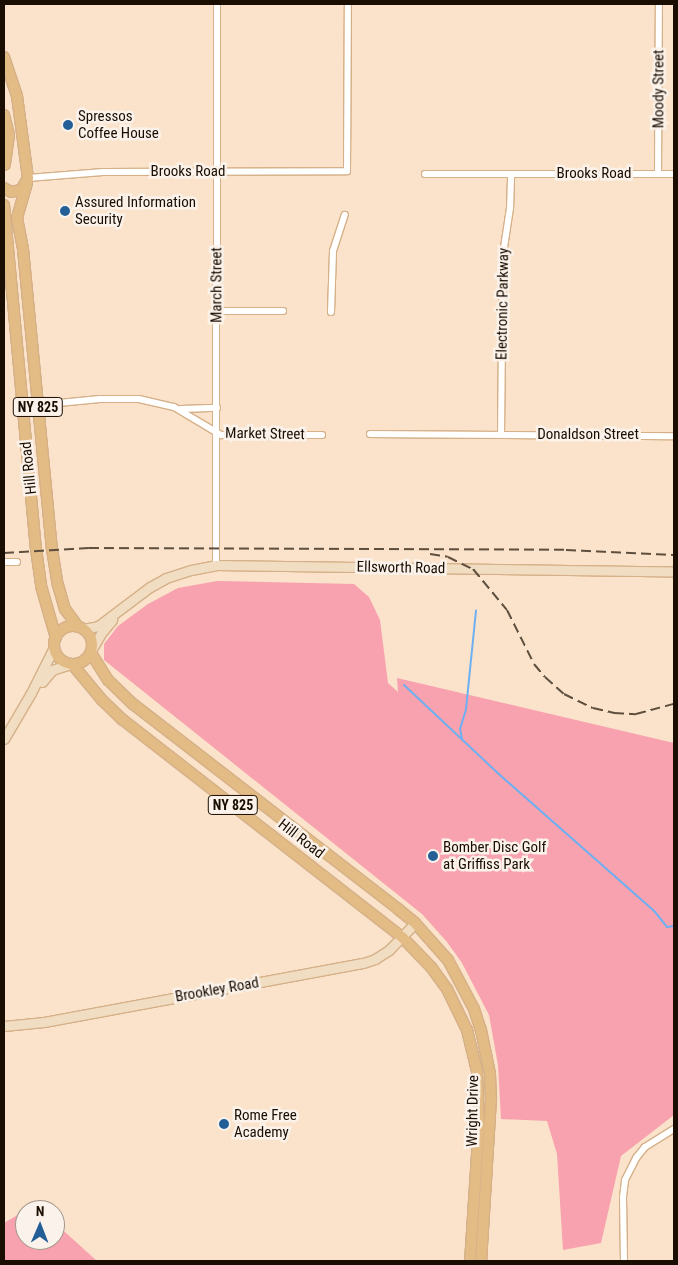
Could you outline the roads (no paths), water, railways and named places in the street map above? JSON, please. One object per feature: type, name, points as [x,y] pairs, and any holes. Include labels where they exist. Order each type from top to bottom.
[{"type":"main road","name":"Hill Road","points":[[4,56],[17,96],[28,178],[17,218],[23,249],[54,565],[65,609],[80,628]]},
{"type":"main road","points":[[4,114],[9,135],[4,166],[18,164],[28,178],[16,192],[4,188]]},
{"type":"main road","name":"Hill Road","points":[[4,205],[36,549],[41,586],[55,643]]},
{"type":"main road","points":[[55,643],[67,627],[80,628]]},
{"type":"main road","name":"NY 825","points":[[80,628],[91,637],[91,651]]},
{"type":"main road","name":"NY 825","points":[[55,643],[59,658],[71,664]]},
{"type":"main road","name":"Hill Road","points":[[91,651],[108,680],[133,704],[415,923]]},
{"type":"main road","points":[[71,664],[83,662],[91,651]]},
{"type":"main road","name":"Hill Road","points":[[71,664],[102,700],[123,720],[402,937]]},
{"type":"main road","name":"Wright Drive","points":[[415,923],[448,960],[463,986],[481,1030],[486,1050],[491,1099],[481,1261]]},
{"type":"main road","name":"Wright Drive","points":[[402,937],[431,967],[447,989],[467,1030],[477,1071],[480,1123],[470,1261]]},
{"type":"street","name":"March Street","points":[[216,565],[218,4]]},
{"type":"street","name":"Brooks Road","points":[[28,178],[90,172],[347,172],[348,4]]},
{"type":"street","name":"Moody Street","points":[[658,174],[659,4]]},
{"type":"street","name":"Brooks Road","points":[[425,174],[674,174]]},
{"type":"street","name":"Electronic Parkway","points":[[501,435],[503,254],[510,208],[511,174]]},
{"type":"street","points":[[331,312],[333,251],[342,230],[345,215]]},
{"type":"street","points":[[217,311],[283,311]]},
{"type":"street","name":"Market Street","points":[[38,405],[128,398],[151,400],[180,409],[216,433],[226,435],[322,435]]},
{"type":"street","points":[[180,409],[217,408]]},
{"type":"street","points":[[370,434],[501,435]]},
{"type":"street","name":"Donaldson Street","points":[[501,435],[674,436]]},
{"type":"street","points":[[4,562],[17,562]]},
{"type":"street","name":"Ellsworth Road","points":[[80,628],[98,626],[135,597],[175,574],[216,565],[674,571]]},
{"type":"street","name":"Ellsworth Road","points":[[91,651],[102,632],[135,597]]},
{"type":"street","points":[[4,739],[31,693],[55,643]]},
{"type":"street","points":[[31,693],[52,670],[71,664]]},
{"type":"street","name":"Brookley Road","points":[[5,1026],[44,1022],[363,963],[379,957],[415,923]]},
{"type":"street","points":[[624,1261],[623,1197],[625,1180],[636,1158],[645,1147],[674,1129]]},
{"type":"waterway","points":[[462,739],[460,729],[466,709],[476,611]]},
{"type":"waterway","points":[[404,685],[501,776],[655,912],[667,927],[674,926]]},
{"type":"railway","points":[[4,553],[89,548],[566,550],[674,555]]},
{"type":"railway","points":[[430,554],[448,557],[473,569],[507,610],[534,664],[564,694],[593,708],[614,713],[636,714],[674,704]]},
{"type":"place","name":"Spressos Coffee House","points":[[68,125]]},
{"type":"place","name":"Assured Information Security","points":[[65,211]]},
{"type":"place","name":"Bomber Disc Golf at Griffiss Park","points":[[433,856]]},
{"type":"place","name":"Rome Free Academy","points":[[224,1124]]}]
